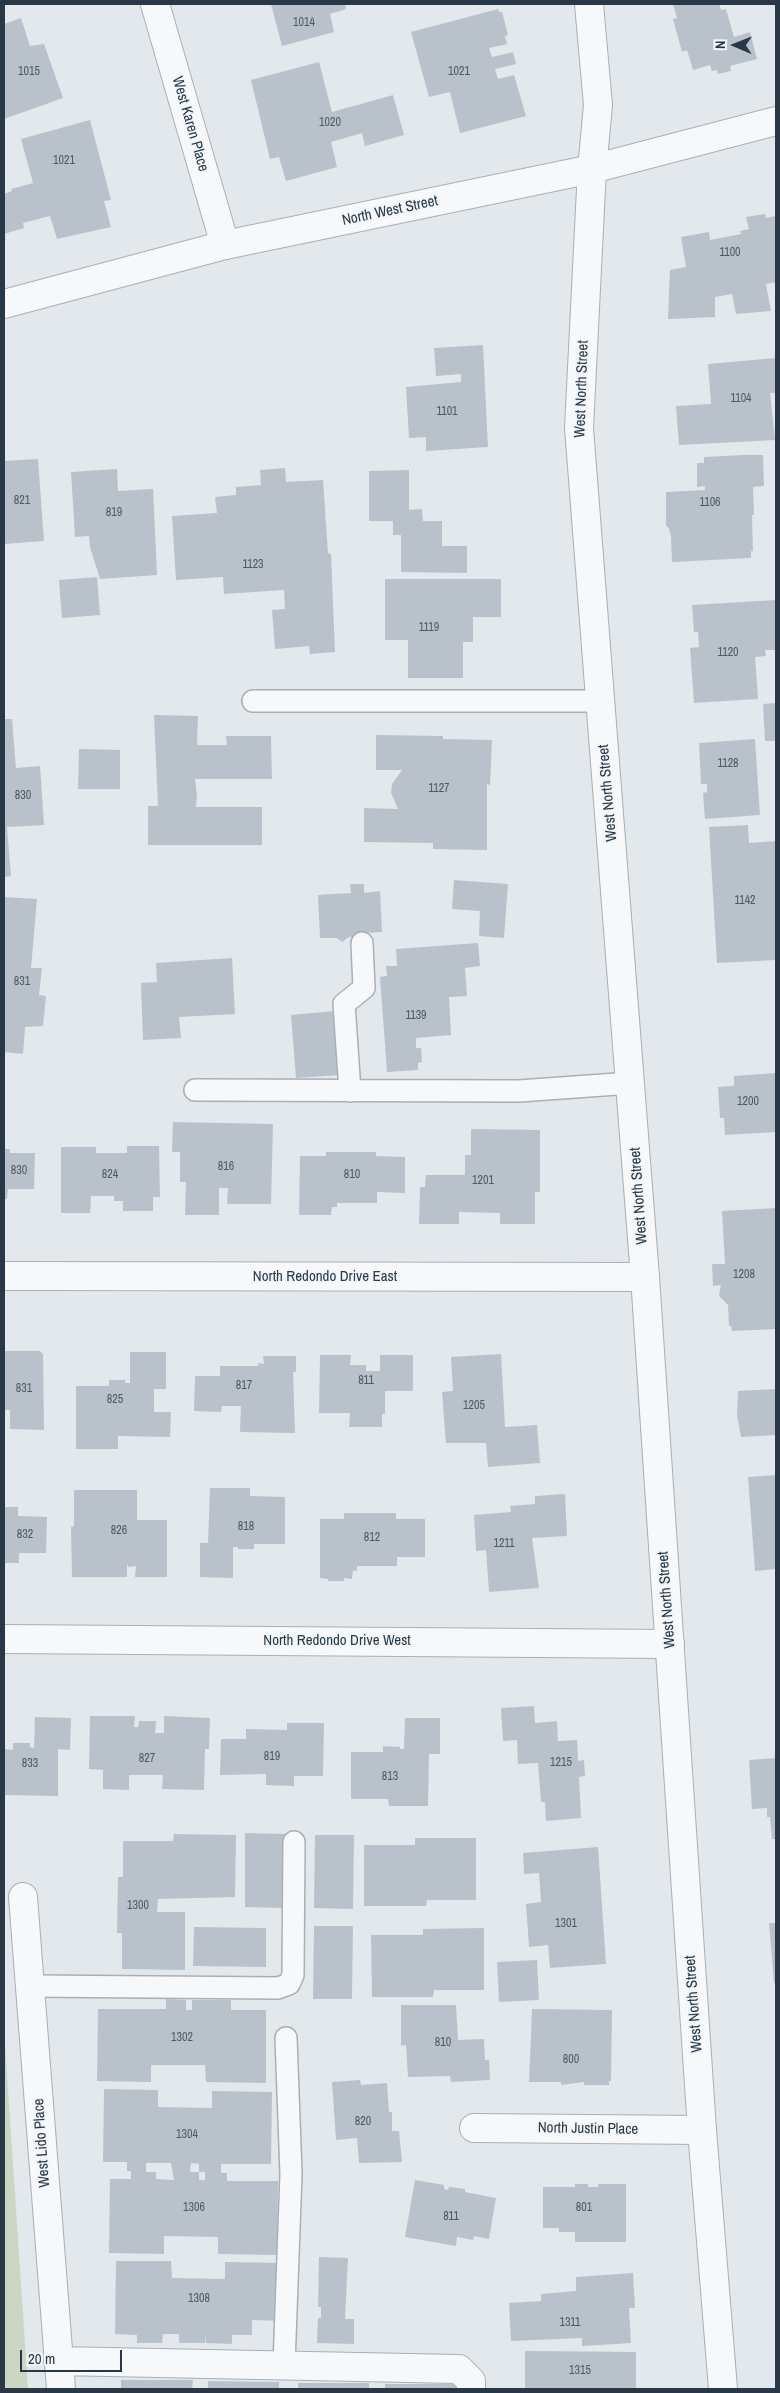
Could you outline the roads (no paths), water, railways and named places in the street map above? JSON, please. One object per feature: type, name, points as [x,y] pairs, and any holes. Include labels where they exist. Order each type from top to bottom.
[{"type":"street","name":"West Karen Place","points":[[155,4],[225,244]]},
{"type":"street","name":"West North Street","points":[[589,4],[598,105],[592,169],[579,428],[646,1277],[702,2130],[723,2389]]},
{"type":"street","name":"North West Street","points":[[4,304],[225,244],[592,169],[776,121]]},
{"type":"street","name":"North Redondo Drive East","points":[[4,1276],[646,1277]]},
{"type":"street","name":"North Redondo Drive West","points":[[4,1639],[670,1644]]},
{"type":"street","name":"West Lido Place","points":[[23,1897],[61,2389]]},
{"type":"street","name":"North Justin Place","points":[[474,2128],[702,2130]]},
{"type":"street","points":[[58,2361],[459,2369],[471,2381],[471,2389]]},
{"type":"lane","points":[[253,701],[600,701]]},
{"type":"lane","points":[[350,1091],[344,1004],[364,988],[362,944]]},
{"type":"lane","points":[[194,1090],[519,1091],[631,1083]]},
{"type":"lane","points":[[30,1986],[278,1988],[290,1984],[292,1975],[294,1842]]},
{"type":"lane","points":[[284,2365],[291,2174],[286,2038]]}]
